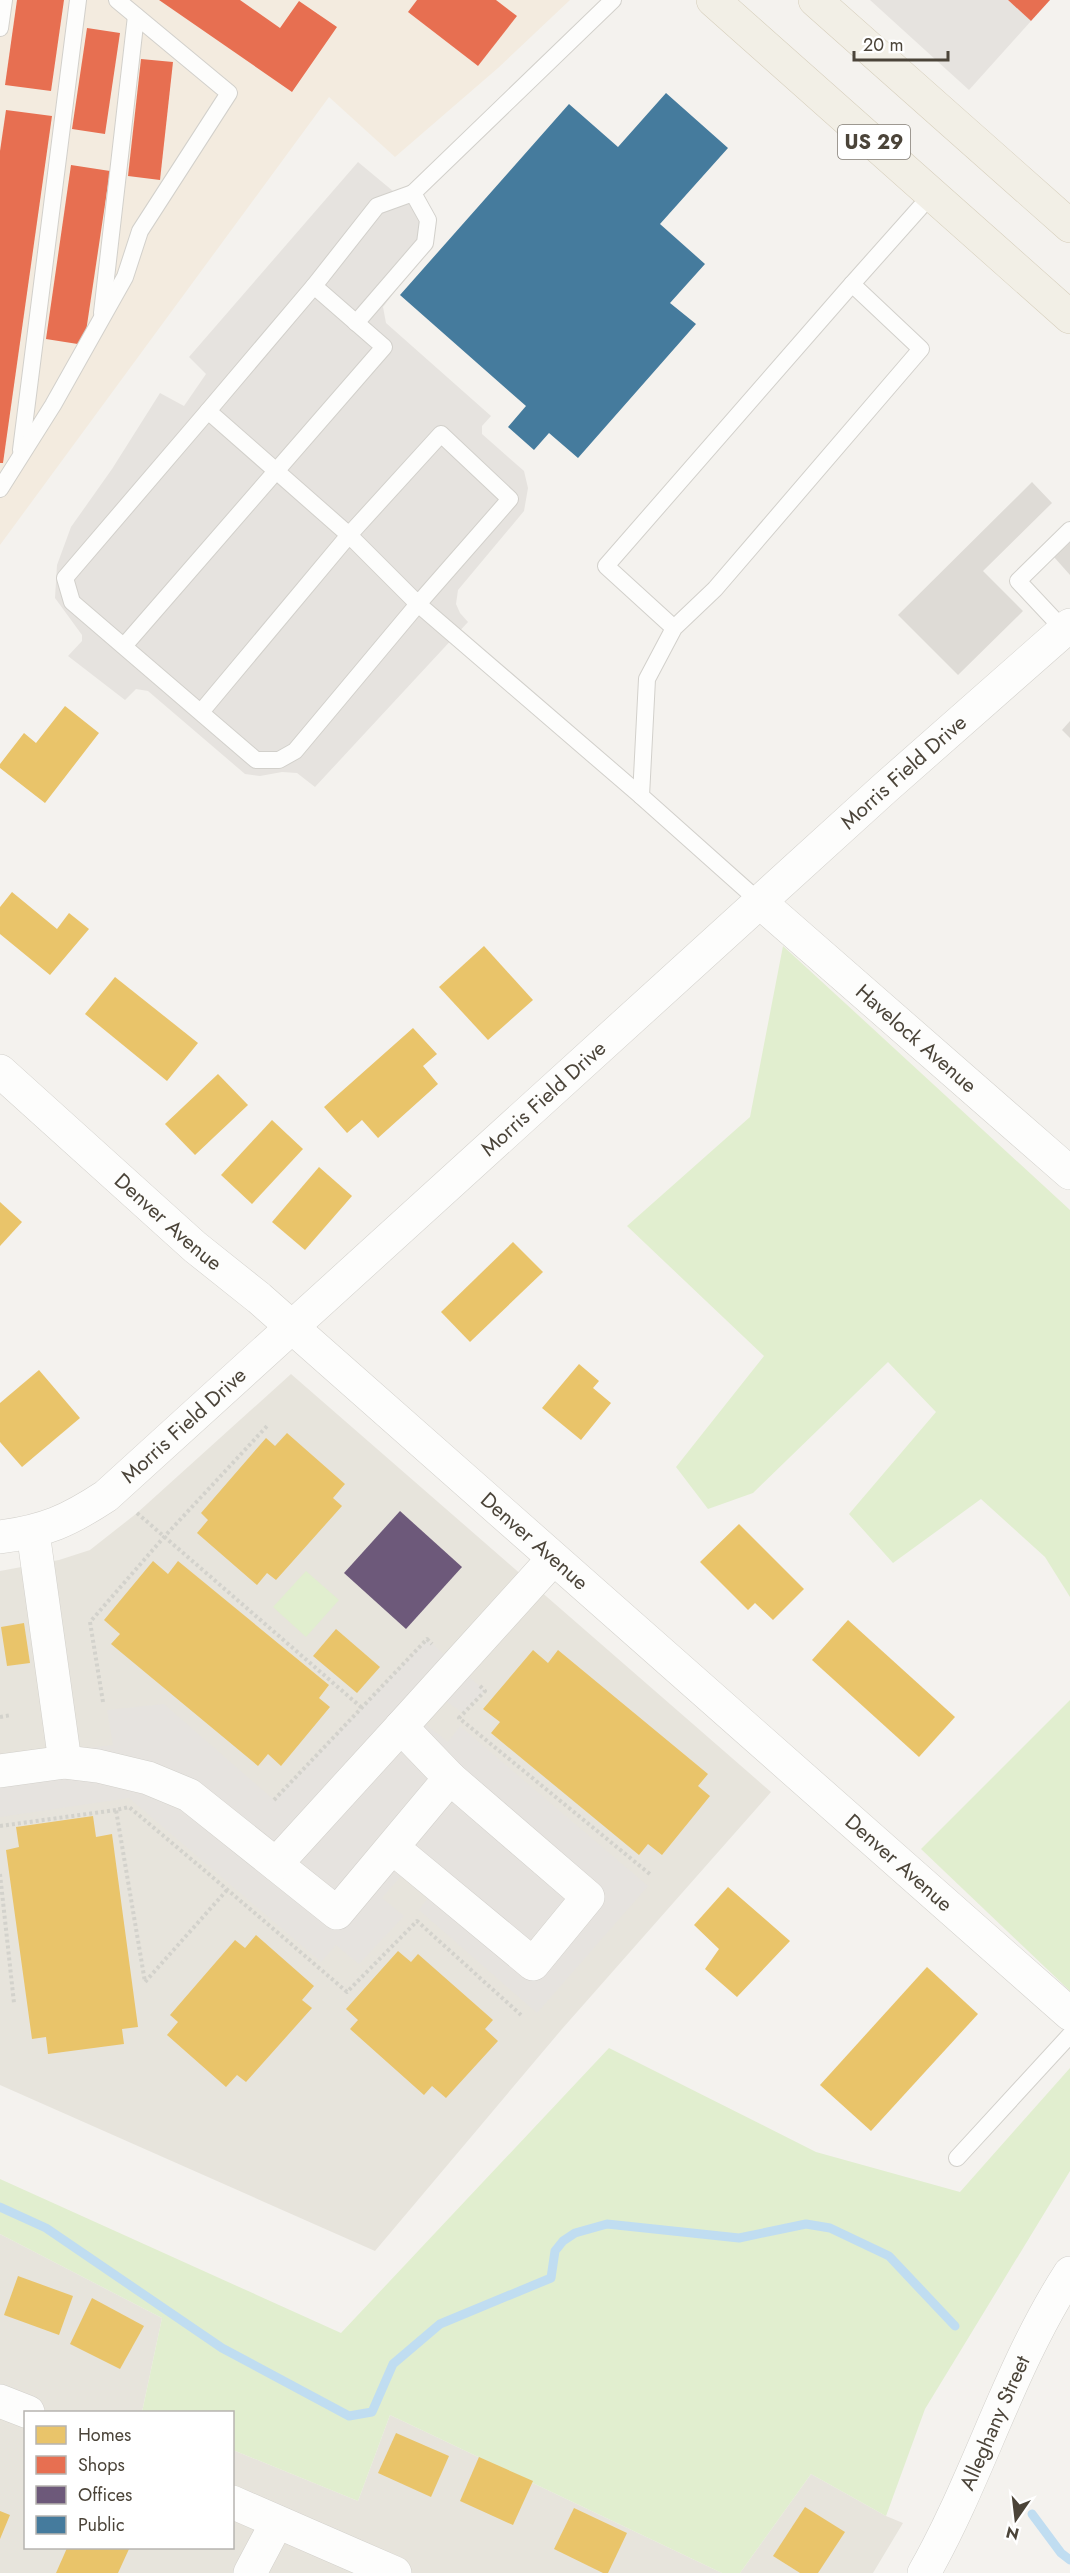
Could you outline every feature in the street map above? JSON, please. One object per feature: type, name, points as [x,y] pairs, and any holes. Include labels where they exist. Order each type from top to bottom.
[{"type":"main road","name":"US 29","points":[[713,0],[1070,316]]},
{"type":"main road","name":"US 29","points":[[815,0],[1070,226]]},
{"type":"street","name":"Morris Field Drive","points":[[0,1537],[51,1527],[106,1496],[885,788],[1067,627]]},
{"type":"street","name":"Havelock Avenue","points":[[761,903],[1070,1173]]},
{"type":"street","name":"Denver Avenue","points":[[0,1071],[195,1247],[259,1298],[1070,2014]]},
{"type":"street","points":[[33,1532],[65,1762]]},
{"type":"street","points":[[276,1864],[553,1559]]},
{"type":"street","points":[[393,1848],[533,1964],[588,1897],[450,1778],[401,1728]]},
{"type":"street","points":[[0,1771],[65,1762],[98,1766],[148,1778],[189,1795],[337,1913],[450,1778]]},
{"type":"street","name":"Alleghany Street","points":[[924,2573],[949,2530],[1018,2366],[1070,2273]]},
{"type":"street","points":[[0,2401],[25,2411]]},
{"type":"street","points":[[234,2503],[395,2573]]},
{"type":"street","points":[[250,2573],[277,2522]]},
{"type":"lane","points":[[0,28],[4,0]]},
{"type":"lane","points":[[20,457],[78,0]]},
{"type":"lane","points":[[0,489],[53,405],[125,277],[140,231],[229,93],[117,0]]},
{"type":"lane","points":[[201,712],[349,535],[441,434],[510,499],[418,604],[295,751],[279,760],[256,760],[72,602],[66,578],[314,286],[377,206],[413,193],[614,0]]},
{"type":"lane","points":[[101,320],[136,16]]},
{"type":"lane","points":[[356,323],[425,243],[428,220],[413,193]]},
{"type":"lane","points":[[674,628],[606,566],[933,193]]},
{"type":"lane","points":[[641,796],[647,679],[674,628],[715,589],[921,349],[852,284]]},
{"type":"lane","points":[[124,646],[384,347],[314,286]]},
{"type":"lane","points":[[208,411],[349,535],[418,604],[641,796],[761,903]]},
{"type":"lane","points":[[1067,627],[1018,581],[1070,530]]},
{"type":"lane","points":[[957,2158],[1070,2035]]},
{"type":"path","points":[[103,1702],[90,1622],[164,1537],[268,1425]]},
{"type":"path","points":[[137,1513],[362,1708]]},
{"type":"path","points":[[274,1800],[427,1639],[437,1648]]},
{"type":"path","points":[[472,1679],[485,1690],[459,1718],[651,1875]]},
{"type":"path","points":[[0,1717],[11,1715]]},
{"type":"path","points":[[0,1826],[129,1807],[347,1992],[417,1921],[521,2015]]},
{"type":"path","points":[[116,1810],[145,1982],[227,1890]]},
{"type":"path","points":[[0,1874],[14,2003]]},
{"type":"shaded area","points":[[0,0],[570,0],[498,68],[395,157],[329,97],[0,545]]},
{"type":"shaded area","points":[[870,0],[1008,0],[1031,21],[969,90]]},
{"type":"shaded area","points":[[358,162],[435,226],[431,244],[383,307],[386,323],[491,416],[482,426],[482,434],[524,471],[528,488],[524,511],[458,590],[456,604],[468,622],[315,787],[297,773],[282,772],[260,776],[245,774],[148,691],[136,689],[125,700],[68,656],[82,641],[82,635],[55,598],[57,565],[71,527],[112,469],[160,393],[184,406],[206,374],[189,357]]},
{"type":"shaded area","points":[[291,1374],[771,1792],[562,2029],[375,2251],[0,2085],[0,1571],[59,1560],[90,1550],[137,1513]]},
{"type":"shaded area","points":[[427,1639],[485,1691],[463,1713],[443,1699],[422,1721],[448,1742],[460,1726],[648,1886],[537,2013],[419,1910],[434,1889],[407,1869],[382,1898],[404,1916],[359,1964],[336,1945],[321,1962],[129,1798],[0,1817],[0,1751],[1,1758],[113,1745],[107,1710],[164,1704],[274,1800]]},
{"type":"shaded area","points":[[0,2234],[162,2318],[142,2411],[24,2411],[24,2549],[234,2549],[234,2450],[358,2501],[390,2415],[722,2573],[0,2573]]},
{"type":"shaded area","points":[[811,2474],[886,2516],[903,2523],[873,2573],[740,2573]]},
{"type":"green space","points":[[783,946],[1070,1210],[1070,1597],[1045,1557],[981,1499],[893,1563],[849,1514],[936,1412],[888,1362],[753,1493],[708,1509],[676,1467],[764,1356],[627,1226],[750,1117]]},
{"type":"green space","points":[[306,1571],[339,1600],[306,1637],[273,1607]]},
{"type":"green space","points":[[1070,1700],[1070,1991],[921,1849]]},
{"type":"green space","points":[[609,2048],[816,2152],[960,2192],[1070,2068],[1070,2171],[925,2409],[886,2516],[811,2474],[740,2573],[722,2573],[390,2415],[358,2501],[234,2450],[234,2411],[142,2411],[162,2318],[0,2234],[0,2179],[341,2333]]},
{"type":"building: Homes","points":[[65,706],[99,733],[45,803],[0,768],[0,764],[24,733],[36,743]]},
{"type":"building: Homes","points":[[12,892],[57,929],[69,913],[89,929],[50,975],[0,934],[0,907]]},
{"type":"building: Homes","points":[[484,946],[533,1000],[488,1040],[439,987]]},
{"type":"building: Homes","points":[[115,977],[198,1043],[167,1081],[85,1014]]},
{"type":"building: Homes","points":[[413,1028],[437,1054],[423,1066],[438,1084],[378,1138],[362,1120],[347,1133],[324,1107]]},
{"type":"building: Homes","points":[[218,1074],[248,1105],[195,1155],[165,1124]]},
{"type":"building: Homes","points":[[272,1120],[303,1149],[252,1204],[221,1175]]},
{"type":"building: Homes","points":[[319,1167],[352,1196],[305,1250],[272,1222]]},
{"type":"building: Homes","points":[[0,1202],[22,1222],[0,1246]]},
{"type":"building: Homes","points":[[513,1242],[543,1272],[470,1342],[441,1312]]},
{"type":"building: Homes","points":[[579,1364],[599,1381],[593,1388],[611,1403],[581,1440],[542,1408]]},
{"type":"building: Homes","points":[[39,1370],[80,1418],[22,1467],[0,1442],[0,1403]]},
{"type":"building: Homes","points":[[287,1433],[345,1484],[333,1498],[342,1506],[276,1580],[267,1573],[257,1585],[197,1533],[208,1520],[201,1513],[266,1438],[275,1446]]},
{"type":"building: Homes","points":[[739,1524],[804,1589],[773,1620],[755,1603],[748,1610],[700,1562]]},
{"type":"building: Homes","points":[[153,1561],[168,1574],[178,1561],[329,1685],[319,1698],[330,1707],[281,1766],[268,1754],[258,1766],[111,1644],[120,1634],[104,1620]]},
{"type":"building: Homes","points":[[848,1620],[955,1717],[919,1757],[812,1660]]},
{"type":"building: Homes","points":[[24,1623],[30,1663],[7,1666],[1,1627]]},
{"type":"building: Homes","points":[[336,1629],[380,1667],[357,1693],[313,1656]]},
{"type":"building: Homes","points":[[533,1650],[548,1663],[558,1650],[708,1774],[698,1786],[710,1796],[662,1855],[648,1844],[639,1855],[491,1733],[500,1722],[483,1709]]},
{"type":"building: Homes","points":[[93,1816],[96,1837],[112,1834],[138,2027],[122,2029],[124,2044],[48,2054],[46,2037],[32,2039],[6,1850],[19,1847],[16,1827]]},
{"type":"building: Homes","points":[[728,1887],[790,1941],[737,1997],[705,1969],[719,1949],[694,1925]]},
{"type":"building: Homes","points":[[256,1935],[314,1986],[302,2000],[312,2008],[246,2082],[237,2075],[226,2087],[167,2035],[178,2022],[170,2015],[235,1940],[245,1948]]},
{"type":"building: Homes","points":[[398,1951],[411,1962],[418,1954],[493,2020],[485,2029],[498,2041],[446,2098],[432,2086],[424,2095],[350,2029],[358,2020],[346,2009]]},
{"type":"building: Homes","points":[[927,1967],[978,2014],[871,2131],[820,2085]]},
{"type":"building: Homes","points":[[18,2276],[73,2296],[59,2335],[4,2315]]},
{"type":"building: Homes","points":[[92,2298],[144,2326],[120,2369],[70,2344]]},
{"type":"building: Homes","points":[[396,2433],[449,2456],[431,2497],[378,2473]]},
{"type":"building: Homes","points":[[479,2457],[533,2481],[513,2525],[460,2501]]},
{"type":"building: Homes","points":[[805,2507],[845,2532],[818,2573],[800,2573],[773,2556]]},
{"type":"building: Homes","points":[[574,2508],[627,2533],[608,2573],[603,2573],[554,2549]]},
{"type":"building: Homes","points":[[0,2511],[10,2515],[0,2539]]},
{"type":"building: Homes","points":[[67,2549],[129,2549],[118,2573],[56,2573]]},
{"type":"building: Shops","points":[[17,0],[64,0],[51,91],[5,85]]},
{"type":"building: Shops","points":[[159,0],[240,0],[280,28],[299,1],[337,27],[292,92]]},
{"type":"building: Shops","points":[[417,0],[496,0],[517,16],[478,66],[408,12]]},
{"type":"building: Shops","points":[[1008,0],[1050,0],[1031,21]]},
{"type":"building: Shops","points":[[87,28],[120,33],[105,134],[72,129]]},
{"type":"building: Shops","points":[[141,59],[173,62],[160,180],[128,176]]},
{"type":"building: Shops","points":[[6,110],[52,116],[3,463],[0,463],[0,151]]},
{"type":"building: Shops","points":[[71,165],[110,171],[84,345],[46,339]]},
{"type":"building: Offices","points":[[400,1511],[462,1567],[406,1629],[344,1573]]},
{"type":"building: Public","points":[[666,93],[728,148],[660,224],[705,264],[670,303],[696,324],[578,458],[549,433],[534,450],[508,427],[526,406],[400,295],[569,104],[618,147]]},
{"type":"building: Other","points":[[1032,482],[1052,503],[983,571],[1023,611],[958,675],[898,615]]},
{"type":"building: Other","points":[[1070,542],[1070,575],[1054,557]]},
{"type":"building: Other","points":[[1070,721],[1070,738],[1062,730]]},
{"type":"waterway","points":[[0,2207],[46,2228],[222,2348],[349,2416],[372,2412],[393,2364],[440,2324],[551,2278],[555,2251],[563,2241],[575,2233],[607,2224],[739,2238],[806,2224],[830,2228],[889,2256],[955,2326]]},
{"type":"waterway","points":[[1032,2514],[1061,2553],[1070,2560]]}]
